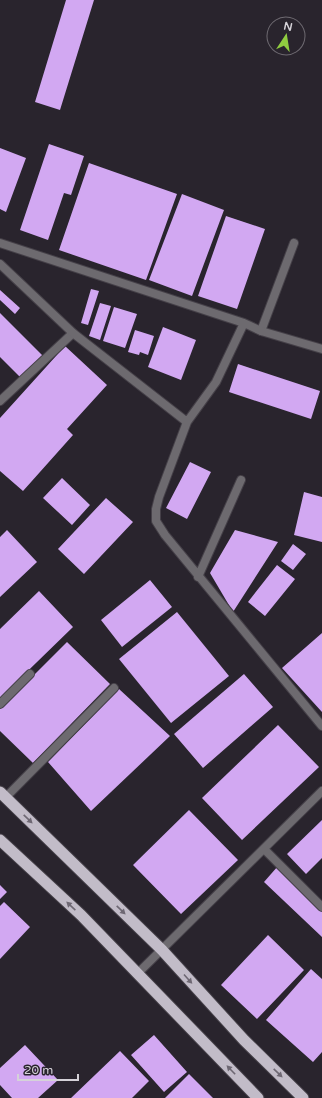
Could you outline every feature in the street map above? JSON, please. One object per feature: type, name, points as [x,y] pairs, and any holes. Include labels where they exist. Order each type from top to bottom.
[{"type":"highway","points":[[3,794],[162,950],[244,1040],[303,1098]]},
{"type":"highway","points":[[0,840],[81,915],[258,1098]]},
{"type":"street","points":[[0,243],[244,324],[261,331],[322,349]]},
{"type":"street","points":[[261,331],[294,243]]},
{"type":"street","points":[[0,264],[73,333],[187,422]]},
{"type":"street","points":[[244,324],[216,382],[187,422],[159,497],[156,509],[156,521],[164,535],[198,577],[322,726]]},
{"type":"street","points":[[0,401],[73,333]]},
{"type":"street","points":[[198,577],[241,480]]},
{"type":"street","points":[[0,704],[30,674]]},
{"type":"street","points":[[3,794],[114,688]]},
{"type":"street","points":[[138,973],[322,791]]},
{"type":"street","points":[[264,849],[322,907]]},
{"type":"building","points":[[66,0],[94,0],[60,110],[35,102]]},
{"type":"building","points":[[49,144],[84,156],[71,195],[64,193],[48,240],[20,230]]},
{"type":"building","points":[[0,148],[26,158],[6,212],[0,209]]},
{"type":"building","points":[[89,163],[177,194],[146,280],[59,250]]},
{"type":"building","points":[[182,194],[224,210],[192,296],[149,280]]},
{"type":"building","points":[[226,216],[265,229],[237,309],[198,296]]},
{"type":"building","points":[[91,289],[99,291],[88,325],[81,323]]},
{"type":"building","points":[[0,290],[20,308],[15,314],[0,300]]},
{"type":"building","points":[[100,303],[111,306],[100,340],[89,336]]},
{"type":"building","points":[[114,307],[137,314],[125,348],[103,341]]},
{"type":"building","points":[[0,313],[43,356],[21,378],[0,357]]},
{"type":"building","points":[[163,327],[196,340],[181,380],[148,367]]},
{"type":"building","points":[[135,330],[154,336],[148,355],[140,352],[139,355],[128,352]]},
{"type":"building","points":[[65,346],[107,385],[67,429],[73,435],[23,491],[0,471],[0,418]]},
{"type":"building","points":[[238,364],[320,391],[311,419],[229,392]]},
{"type":"building","points":[[190,462],[211,472],[187,519],[166,508]]},
{"type":"building","points":[[62,478],[90,505],[72,525],[43,498]]},
{"type":"building","points":[[304,492],[322,497],[322,542],[294,535]]},
{"type":"building","points":[[106,498],[133,522],[84,574],[58,549]]},
{"type":"building","points":[[7,530],[37,562],[0,597],[0,537]]},
{"type":"building","points":[[235,530],[278,542],[233,612],[210,573]]},
{"type":"building","points":[[293,544],[306,554],[293,570],[281,561]]},
{"type":"building","points":[[277,565],[295,579],[265,616],[248,602]]},
{"type":"building","points":[[150,580],[172,607],[122,647],[101,620]]},
{"type":"building","points":[[39,591],[73,627],[0,698],[0,629]]},
{"type":"building","points":[[177,612],[229,676],[171,723],[119,659]]},
{"type":"building","points":[[322,633],[322,712],[282,668]]},
{"type":"building","points":[[67,642],[110,684],[33,763],[0,731],[0,709]]},
{"type":"building","points":[[244,674],[273,707],[203,768],[174,734]]},
{"type":"building","points":[[119,689],[170,736],[91,811],[48,762]]},
{"type":"building","points":[[278,725],[319,767],[242,840],[202,798]]},
{"type":"building","points":[[189,810],[238,860],[181,914],[133,865]]},
{"type":"building","points":[[322,820],[322,858],[306,874],[287,854]]},
{"type":"building","points":[[278,866],[322,908],[322,937],[264,882]]},
{"type":"building","points":[[0,885],[7,892],[0,899]]},
{"type":"building","points":[[4,902],[30,927],[0,959],[0,906]]},
{"type":"building","points":[[268,935],[304,970],[257,1019],[221,985]]},
{"type":"building","points":[[311,969],[322,979],[322,1052],[313,1062],[266,1020]]},
{"type":"building","points":[[154,1035],[187,1072],[164,1092],[131,1055]]},
{"type":"building","points":[[25,1045],[58,1080],[38,1098],[12,1098],[0,1085],[0,1068]]},
{"type":"building","points":[[120,1051],[149,1081],[132,1098],[71,1098]]},
{"type":"building","points":[[189,1074],[213,1098],[165,1098]]}]
